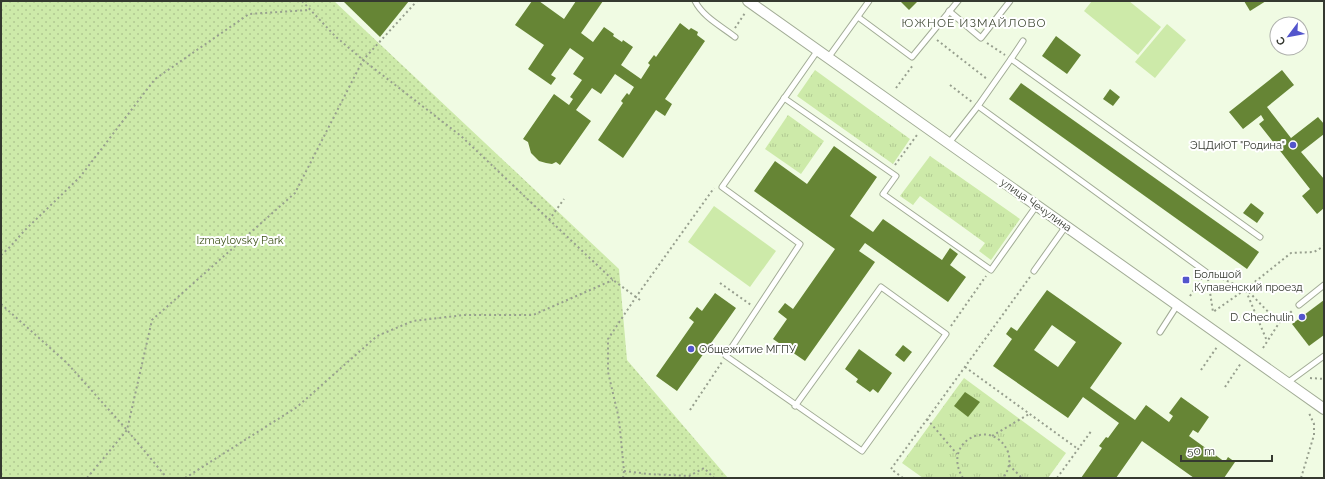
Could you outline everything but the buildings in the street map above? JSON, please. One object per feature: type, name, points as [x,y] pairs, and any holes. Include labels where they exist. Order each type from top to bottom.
[{"type":"street","name":"улица Чечулина","points":[[748,1],[1178,304],[1324,409]]},
{"type":"lane","points":[[695,1],[698,8],[704,14],[733,35]]},
{"type":"lane","points":[[828,58],[869,1]]},
{"type":"lane","points":[[858,17],[912,57],[958,1]]},
{"type":"lane","points":[[949,11],[981,38],[1010,1]]},
{"type":"lane","points":[[949,143],[978,106],[1023,41]]},
{"type":"lane","points":[[795,406],[881,287],[946,334],[862,451],[795,406],[726,356],[800,244],[722,187],[818,50]]},
{"type":"lane","points":[[1011,59],[1260,236]]},
{"type":"lane","points":[[784,98],[896,176],[883,194],[990,270],[1037,205]]},
{"type":"lane","points":[[978,106],[1206,272]]},
{"type":"lane","points":[[1034,271],[1066,226]]},
{"type":"lane","points":[[1299,305],[1324,285]]},
{"type":"lane","points":[[1160,332],[1178,304]]},
{"type":"lane","points":[[1287,383],[1324,356]]},
{"type":"path","points":[[302,1],[336,37],[362,60],[461,136],[613,280],[640,300]]},
{"type":"path","points":[[87,478],[127,430],[152,320],[295,193],[362,60],[417,1]]},
{"type":"path","points":[[1,255],[80,177],[155,79],[249,14],[310,10]]},
{"type":"path","points":[[733,35],[745,13]]},
{"type":"path","points":[[929,35],[993,83]]},
{"type":"path","points":[[981,38],[1011,59]]},
{"type":"path","points":[[896,88],[917,60]]},
{"type":"path","points":[[950,85],[978,106]]},
{"type":"path","points":[[890,172],[917,135]]},
{"type":"path","points":[[549,220],[564,199]]},
{"type":"path","points":[[1206,272],[1213,312],[1246,290],[1291,252],[1314,252],[1324,246]]},
{"type":"path","points":[[946,334],[990,270]]},
{"type":"path","points":[[903,478],[891,469],[1034,271]]},
{"type":"path","points":[[1206,272],[1246,290],[1279,323]]},
{"type":"path","points":[[1190,296],[1206,272]]},
{"type":"path","points":[[185,478],[297,407],[377,336],[413,322],[464,315],[533,315],[613,280]]},
{"type":"path","points":[[720,283],[757,309]]},
{"type":"path","points":[[1246,290],[1267,341]]},
{"type":"path","points":[[623,478],[624,471],[619,419],[608,372],[608,339],[636,297]]},
{"type":"path","points":[[1,304],[67,363],[127,430],[167,478]]},
{"type":"path","points":[[1263,348],[1279,323],[1299,305]]},
{"type":"path","points":[[1201,370],[1217,347]]},
{"type":"path","points":[[690,410],[726,356]]},
{"type":"path","points":[[1225,387],[1241,363]]},
{"type":"path","points":[[965,367],[1078,449]]},
{"type":"path","points":[[1304,377],[1324,379]]},
{"type":"path","points":[[1302,478],[1314,435],[1314,424],[1309,413]]},
{"type":"path","points":[[992,436],[1029,414]]},
{"type":"path","points":[[927,419],[957,454]]},
{"type":"path","points":[[1057,478],[1092,430]]},
{"type":"path","points":[[963,478],[958,470],[957,454],[961,446],[967,440],[974,436],[983,434],[1000,440],[1006,447],[1010,465],[1003,478]]},
{"type":"path","points":[[1010,465],[1022,478]]},
{"type":"path","points":[[624,471],[689,476],[704,468],[714,478]]},
{"type":"green space","name":"Izmaylovsky Park","points":[[1,1],[334,1],[619,269],[627,360],[728,478],[1,478]]},
{"type":"green space","points":[[1092,1],[1129,1],[1161,27],[1138,55],[1084,11]]},
{"type":"green space","points":[[1167,24],[1186,40],[1155,78],[1135,62]]},
{"type":"green space","points":[[815,70],[910,139],[893,164],[797,96]]},
{"type":"green space","points":[[788,115],[824,141],[801,174],[765,149]]},
{"type":"green space","points":[[930,156],[1020,219],[991,260],[979,251],[985,243],[920,196],[913,205],[900,196]]},
{"type":"green space","points":[[714,206],[776,251],[750,287],[688,242]]},
{"type":"green space","points":[[964,378],[1066,453],[1048,478],[923,478],[902,463]]},
{"type":"place","name":"ЭЦДиЮТ \"Родина\"","points":[[1293,145]]},
{"type":"place","name":"Большой Купавенский проезд","points":[[1186,280]]},
{"type":"place","name":"D. Chechulin","points":[[1302,317]]},
{"type":"place","name":"Общежитие МГПУ","points":[[691,349]]},
{"type":"district","name":"ЮЖНОЕ ИЗМАЙЛОВО","points":[[974,23]]}]
